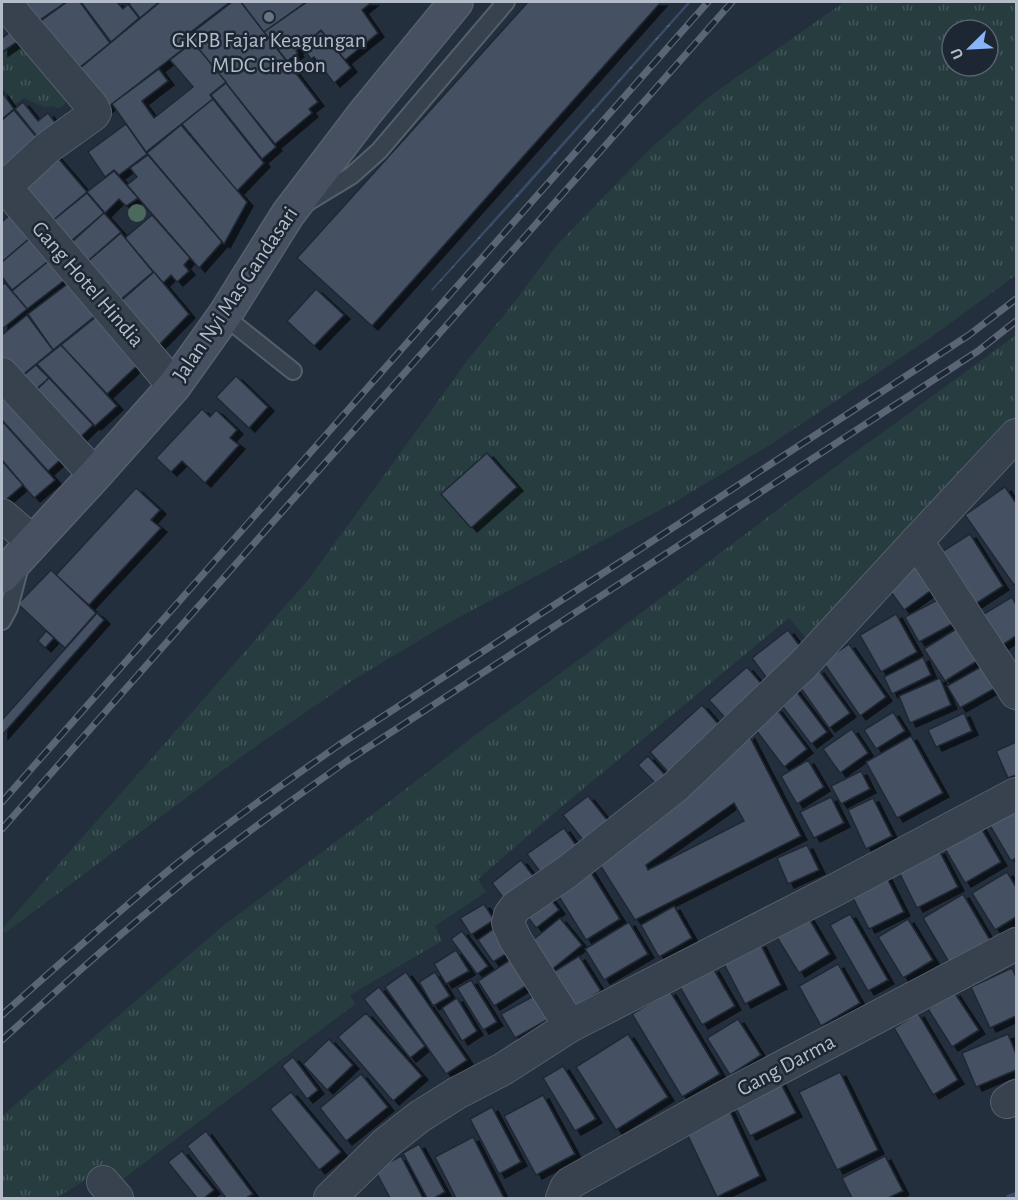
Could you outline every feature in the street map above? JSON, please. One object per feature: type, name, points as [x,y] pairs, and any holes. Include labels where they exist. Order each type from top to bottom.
[{"type":"main road","name":"Jalan Nyi Mas Gandasari","points":[[19,557],[174,386],[224,316],[288,214],[447,5]]},
{"type":"street","points":[[3,185],[95,112],[4,2]]},
{"type":"street","name":"Gang Hotel Hindia","points":[[3,185],[174,386]]},
{"type":"street","points":[[2,374],[95,475]]},
{"type":"street","points":[[570,1026],[515,939],[508,923],[516,907],[567,872],[675,787],[804,664],[1017,435]]},
{"type":"street","points":[[2,514],[19,557]]},
{"type":"street","points":[[917,541],[1017,693]]},
{"type":"street","points":[[330,1198],[386,1143],[420,1118],[457,1093],[503,1069],[570,1026],[1017,794]]},
{"type":"street","name":"Gang Darma","points":[[562,1197],[570,1183],[701,1110],[1014,951]]},
{"type":"lane","points":[[288,214],[351,176],[379,152],[506,2]]},
{"type":"lane","points":[[224,316],[293,371]]},
{"type":"lane","points":[[2,621],[9,608],[19,557]]},
{"type":"green space","points":[[844,2],[1016,2],[1016,275],[930,338],[770,445],[675,502],[450,622],[353,680],[249,751],[5,933],[2,929],[308,580],[470,357],[556,246],[651,148],[710,96]]},
{"type":"green space","points":[[23,40],[67,98],[62,107],[44,107],[24,98],[15,104],[2,87],[2,54]]},
{"type":"green space","points":[[1016,335],[1016,420],[905,535],[809,641],[789,618],[478,879],[486,892],[435,926],[442,941],[350,995],[355,1004],[119,1182],[107,1167],[56,1198],[2,1198],[2,1116],[224,925],[801,492]]},
{"type":"water","points":[[688,2],[691,2],[432,291],[431,290]]},
{"type":"building","points":[[13,2],[66,2],[34,24]]},
{"type":"building","points":[[67,2],[80,2],[110,43],[69,76],[31,28]]},
{"type":"building","points":[[81,2],[117,2],[123,9],[128,4],[139,18],[111,42]]},
{"type":"building","points":[[131,2],[159,2],[140,18],[129,4]]},
{"type":"building","points":[[160,2],[230,2],[187,35],[192,42],[103,111],[73,74]]},
{"type":"building","points":[[232,2],[241,2],[318,102],[309,109],[312,113],[275,144],[188,36]]},
{"type":"building","name":"GKPB Fajar Keagungan MDC Cirebon","points":[[241,2],[306,2],[264,32]]},
{"type":"building","points":[[307,2],[372,2],[362,10],[378,33],[345,60],[321,30],[287,61],[264,32]]},
{"type":"building","points":[[528,2],[661,2],[372,326],[297,258]]},
{"type":"building","points":[[14,29],[21,39],[2,52],[2,38]]},
{"type":"building","points":[[321,31],[351,68],[334,83],[314,57],[311,59],[305,51],[307,49],[304,45]]},
{"type":"building","points":[[193,42],[226,82],[210,95],[213,99],[146,152],[112,104],[159,69],[168,81],[142,101],[154,118],[193,87],[170,60]]},
{"type":"building","points":[[226,83],[276,147],[262,159],[211,95]]},
{"type":"building","points":[[2,92],[14,109],[2,119]]},
{"type":"building","points":[[213,99],[264,163],[237,191],[182,124]]},
{"type":"building","points":[[23,102],[38,121],[48,113],[60,129],[43,144],[15,109]]},
{"type":"building","points":[[14,110],[43,145],[2,174],[2,120]]},
{"type":"building","points":[[126,124],[147,154],[119,175],[114,170],[105,177],[88,152]]},
{"type":"building","points":[[181,125],[247,202],[224,244],[147,153]]},
{"type":"building","points":[[52,151],[87,192],[45,227],[22,190]]},
{"type":"building","points":[[148,155],[222,242],[199,268],[127,185],[137,177],[130,168]]},
{"type":"building","points":[[114,171],[138,198],[126,206],[119,199],[105,213],[87,192]]},
{"type":"building","points":[[87,193],[104,213],[63,248],[45,227]]},
{"type":"building","points":[[17,208],[37,232],[2,262],[2,222]]},
{"type":"building","points":[[104,213],[121,232],[80,268],[64,249]]},
{"type":"building","points":[[152,215],[190,258],[184,265],[189,271],[177,282],[171,275],[163,283],[125,238]]},
{"type":"building","points":[[37,232],[56,255],[12,290],[2,277],[2,262]]},
{"type":"building","points":[[121,233],[153,272],[113,306],[80,268]]},
{"type":"building","points":[[50,260],[66,279],[27,309],[12,291]]},
{"type":"building","points":[[154,272],[189,314],[152,352],[114,307]]},
{"type":"building","points":[[74,279],[100,312],[53,350],[28,314]]},
{"type":"building","points":[[5,283],[27,309],[2,329],[2,285]]},
{"type":"building","points":[[316,289],[344,315],[314,346],[287,321]]},
{"type":"building","points":[[101,313],[143,360],[107,394],[61,345]]},
{"type":"building","points":[[27,315],[53,350],[13,383],[2,368],[2,335]]},
{"type":"building","points":[[61,345],[117,406],[95,426],[37,364]]},
{"type":"building","points":[[36,365],[49,378],[27,397],[14,383]]},
{"type":"building","points":[[236,376],[268,407],[249,428],[216,397]]},
{"type":"building","points":[[49,378],[93,425],[72,445],[28,398]]},
{"type":"building","points":[[2,382],[69,452],[48,471],[2,420]]},
{"type":"building","points":[[202,409],[210,417],[216,410],[237,430],[230,438],[239,445],[205,483],[182,461],[171,472],[156,458]]},
{"type":"building","points":[[2,421],[55,480],[34,498],[2,460]]},
{"type":"building","points":[[487,453],[517,487],[471,528],[441,494]]},
{"type":"building","points":[[2,461],[23,485],[2,503]]},
{"type":"building","points":[[1005,487],[1016,503],[1016,583],[1014,585],[965,515]]},
{"type":"building","points":[[136,488],[160,510],[151,520],[161,528],[89,605],[56,575]]},
{"type":"building","points":[[970,534],[1003,586],[966,610],[932,558]]},
{"type":"building","points":[[918,561],[937,586],[904,610],[886,585]]},
{"type":"building","points":[[51,570],[96,613],[65,648],[18,604]]},
{"type":"building","points":[[943,597],[956,622],[919,642],[905,617]]},
{"type":"building","points":[[1012,597],[1016,605],[1016,636],[993,651],[974,620]]},
{"type":"building","points":[[97,613],[104,620],[2,735],[2,720]]},
{"type":"building","points":[[896,614],[917,652],[881,672],[860,635]]},
{"type":"building","points":[[961,626],[982,658],[945,681],[924,649]]},
{"type":"building","points":[[788,630],[805,653],[769,681],[752,658]]},
{"type":"building","points":[[46,631],[54,638],[45,648],[38,641]]},
{"type":"building","points":[[849,644],[886,697],[860,716],[823,662]]},
{"type":"building","points":[[923,657],[931,675],[892,694],[884,677]]},
{"type":"building","points":[[984,665],[997,687],[960,708],[947,686]]},
{"type":"building","points":[[747,667],[765,688],[728,721],[709,700]]},
{"type":"building","points":[[818,669],[850,713],[829,728],[798,684]]},
{"type":"building","points":[[940,678],[951,705],[910,723],[899,696]]},
{"type":"building","points":[[793,687],[827,732],[811,744],[777,699]]},
{"type":"building","points":[[702,705],[720,726],[669,773],[650,752]]},
{"type":"building","points":[[776,708],[807,749],[784,767],[753,726]]},
{"type":"building","points":[[893,712],[905,731],[876,749],[864,730]]},
{"type":"building","points":[[964,713],[972,731],[936,747],[928,730]]},
{"type":"building","points":[[852,729],[868,753],[840,773],[823,749]]},
{"type":"building","points":[[749,735],[801,836],[635,920],[595,857]],"holes":[[[734,803],[744,821],[648,870],[646,865]]]},
{"type":"building","points":[[911,736],[943,793],[897,818],[866,762]]},
{"type":"building","points":[[1016,742],[1016,775],[1008,778],[996,751]]},
{"type":"building","points":[[648,756],[666,776],[657,785],[638,765]]},
{"type":"building","points":[[808,760],[824,787],[797,804],[781,776]]},
{"type":"building","points":[[861,771],[870,789],[841,804],[831,786]]},
{"type":"building","points":[[588,796],[612,826],[587,845],[563,815]]},
{"type":"building","points":[[831,797],[844,823],[814,838],[800,812]]},
{"type":"building","points":[[873,798],[892,836],[866,849],[848,810]]},
{"type":"building","points":[[1016,806],[1016,858],[1011,861],[988,822]]},
{"type":"building","points":[[980,826],[1001,862],[965,883],[944,847]]},
{"type":"building","points":[[564,828],[578,848],[541,873],[527,854]]},
{"type":"building","points":[[807,845],[819,870],[788,884],[777,858]]},
{"type":"building","points":[[939,850],[958,887],[917,908],[898,870]]},
{"type":"building","points":[[521,860],[537,881],[508,904],[492,883]]},
{"type":"building","points":[[589,869],[620,919],[586,940],[555,890]]},
{"type":"building","points":[[1007,872],[1016,887],[1016,917],[995,930],[972,893]]},
{"type":"building","points":[[885,874],[904,912],[869,929],[850,892]]},
{"type":"building","points":[[547,894],[559,910],[536,928],[524,912]]},
{"type":"building","points":[[963,894],[990,940],[950,964],[923,918]]},
{"type":"building","points":[[484,904],[494,920],[471,935],[460,918]]},
{"type":"building","points":[[674,906],[692,938],[659,957],[641,925]]},
{"type":"building","points":[[850,914],[888,980],[868,991],[830,925]]},
{"type":"building","points":[[807,915],[830,954],[799,973],[775,934]]},
{"type":"building","points":[[560,918],[582,945],[550,971],[528,944]]},
{"type":"building","points":[[908,919],[933,960],[903,978],[878,937]]},
{"type":"building","points":[[629,922],[648,954],[604,980],[585,949]]},
{"type":"building","points":[[499,925],[515,948],[493,962],[478,940]]},
{"type":"building","points":[[462,931],[488,966],[477,974],[451,939]]},
{"type":"building","points":[[760,943],[781,985],[745,1004],[723,962]]},
{"type":"building","points":[[456,950],[469,971],[446,984],[434,964]]},
{"type":"building","points":[[518,955],[534,981],[494,1006],[478,981]]},
{"type":"building","points":[[579,956],[601,991],[568,1011],[547,976]]},
{"type":"building","points":[[838,964],[860,1003],[821,1026],[799,986]]},
{"type":"building","points":[[713,968],[735,1006],[702,1025],[680,987]]},
{"type":"building","points":[[1012,968],[1016,977],[1016,1016],[990,1028],[971,987]]},
{"type":"building","points":[[406,972],[467,1060],[446,1074],[385,987]]},
{"type":"building","points":[[435,972],[450,996],[433,1006],[419,982]]},
{"type":"building","points":[[471,980],[497,1022],[483,1030],[457,988]]},
{"type":"building","points":[[379,987],[425,1046],[410,1058],[364,999]]},
{"type":"building","points":[[670,991],[720,1074],[682,1097],[632,1014]]},
{"type":"building","points":[[541,992],[554,1016],[515,1038],[501,1014]]},
{"type":"building","points":[[954,992],[979,1030],[952,1047],[928,1009]]},
{"type":"building","points":[[457,998],[477,1031],[462,1041],[442,1008]]},
{"type":"building","points":[[366,1013],[422,1076],[393,1101],[338,1037]]},
{"type":"building","points":[[918,1013],[958,1080],[933,1095],[894,1028]]},
{"type":"building","points":[[738,1019],[761,1055],[730,1075],[707,1038]]},
{"type":"building","points":[[628,1034],[668,1097],[616,1130],[576,1067]]},
{"type":"building","points":[[1008,1034],[1016,1054],[1016,1070],[976,1087],[962,1053]]},
{"type":"building","points":[[329,1039],[353,1065],[327,1090],[303,1064]]},
{"type":"building","points":[[293,1057],[318,1090],[307,1099],[282,1066]]},
{"type":"building","points":[[563,1066],[596,1119],[575,1131],[543,1078]]},
{"type":"building","points":[[840,1072],[878,1150],[837,1170],[799,1092]]},
{"type":"building","points":[[361,1074],[388,1107],[346,1141],[320,1108]]},
{"type":"building","points":[[778,1078],[796,1113],[750,1136],[732,1100]]},
{"type":"building","points":[[291,1092],[341,1152],[319,1170],[270,1109]]},
{"type":"building","points":[[543,1095],[575,1154],[536,1175],[504,1116]]},
{"type":"building","points":[[726,1103],[760,1176],[717,1197],[682,1123]]},
{"type":"building","points":[[492,1107],[521,1162],[499,1174],[470,1119]]},
{"type":"building","points":[[206,1131],[253,1194],[246,1198],[226,1198],[187,1146]]},
{"type":"building","points":[[473,1137],[504,1198],[456,1198],[435,1157]]},
{"type":"building","points":[[419,1144],[445,1192],[434,1198],[427,1198],[403,1153]]},
{"type":"building","points":[[182,1151],[214,1190],[204,1198],[197,1198],[168,1162]]},
{"type":"building","points":[[401,1156],[423,1198],[390,1198],[375,1170]]},
{"type":"building","points":[[885,1156],[903,1191],[888,1198],[852,1198],[842,1178]]},
{"type":"waterway","points":[[1010,1198],[1016,1196]]},
{"type":"railway","points":[[2,802],[708,2]]},
{"type":"railway","points":[[2,829],[732,2]]},
{"type":"railway","points":[[2,1015],[174,866],[297,774],[969,335],[1016,299]]},
{"type":"railway","points":[[2,1040],[115,939],[185,881],[347,761],[978,351],[1016,321]]},
{"type":"place","name":"GKPB Fajar Keagungan MDC Cirebon","points":[[269,17]]}]
